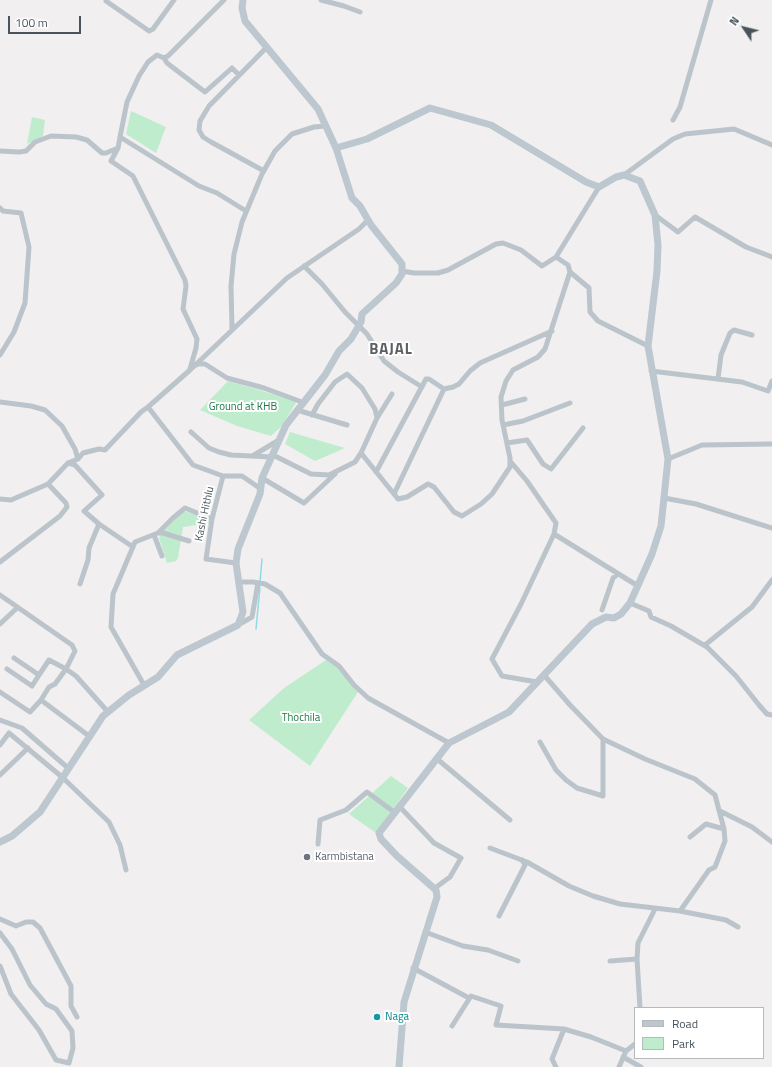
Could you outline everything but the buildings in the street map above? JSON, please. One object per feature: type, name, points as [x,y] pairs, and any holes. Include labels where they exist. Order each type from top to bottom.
[{"type":"street","points":[[106,1],[149,31],[153,29],[174,0]]},
{"type":"street","points":[[164,58],[168,56],[224,0]]},
{"type":"street","points":[[238,625],[243,612],[236,563],[238,549],[261,489],[262,478],[286,426],[302,402],[325,375],[339,351],[351,339],[359,325],[362,314],[396,283],[402,274],[402,264],[368,220],[360,206],[352,198],[336,148],[318,110],[245,21],[242,8],[243,0]]},
{"type":"street","points":[[321,0],[360,12]]},
{"type":"street","points":[[673,120],[680,107],[711,0]]},
{"type":"street","points":[[264,171],[203,137],[199,130],[200,121],[209,106],[267,47]]},
{"type":"street","points":[[190,370],[197,339],[183,309],[186,286],[185,280],[133,176],[112,161],[118,148],[127,102],[139,76],[154,56],[157,55],[164,58],[167,63],[205,92],[232,68],[239,75]]},
{"type":"street","points":[[336,148],[367,139],[430,108],[491,125],[586,182],[599,187]]},
{"type":"street","points":[[232,329],[232,271],[239,233],[246,211],[264,171],[275,151],[292,134],[314,127],[325,126]]},
{"type":"street","points":[[402,270],[420,273],[438,273],[448,270],[496,244],[503,243],[520,250],[542,266],[556,257],[599,187],[616,177],[624,175],[673,139],[685,134],[734,129],[772,145]]},
{"type":"street","points":[[0,151],[26,151],[35,142],[51,136],[76,137],[87,140],[102,153],[118,148]]},
{"type":"street","points":[[120,137],[199,186],[217,193],[246,211]]},
{"type":"street","points":[[399,1067],[404,1002],[413,968],[437,898],[435,888],[397,856],[381,839],[379,833],[396,809],[449,743],[509,712],[592,624],[606,616],[614,618],[621,614],[630,603],[638,586],[657,540],[661,526],[668,459],[651,371],[648,346],[657,271],[658,245],[655,215],[640,181],[624,175]]},
{"type":"street","points":[[0,208],[3,211],[21,213],[29,247],[25,303],[14,332],[0,355]]},
{"type":"street","points":[[655,215],[678,232],[695,217],[746,247],[772,258]]},
{"type":"street","points":[[190,370],[287,278],[359,229],[368,220]]},
{"type":"street","points":[[362,454],[398,499],[407,497],[428,484],[434,487],[454,512],[462,516],[481,504],[492,494],[510,467],[503,425],[502,405],[502,397],[506,381],[513,370],[538,357],[545,349],[570,272],[568,265],[556,257]]},
{"type":"street","points":[[304,266],[322,284],[344,312],[359,325],[384,361],[422,387]]},
{"type":"street","points":[[570,272],[589,288],[590,312],[598,321],[648,346]]},
{"type":"street","points":[[718,379],[721,355],[730,333],[734,330],[752,335]]},
{"type":"street","points":[[376,472],[428,378],[444,389],[457,386],[470,371],[480,363],[552,331]]},
{"type":"street","points":[[196,348],[198,361]]},
{"type":"street","points":[[0,499],[11,500],[48,484],[68,463],[78,459],[83,453],[98,449],[105,450],[141,412],[198,364],[205,364],[227,378],[264,388],[302,402]]},
{"type":"street","points":[[651,371],[742,382],[768,391],[772,381]]},
{"type":"street","points":[[312,415],[318,404],[335,382],[347,374],[362,388],[375,409],[377,418]]},
{"type":"street","points":[[394,494],[444,389]]},
{"type":"street","points":[[191,432],[210,448],[219,452],[231,455],[272,456],[311,474],[329,475],[355,462],[362,454],[377,418],[392,394]]},
{"type":"street","points":[[502,405],[525,399]]},
{"type":"street","points":[[0,402],[45,410],[62,426],[75,449],[78,459]]},
{"type":"street","points":[[503,425],[523,421],[570,402]]},
{"type":"street","name":"Kashi Hithlu","points":[[148,407],[193,465],[223,476],[212,519],[206,558],[236,563]]},
{"type":"street","points":[[297,410],[347,425]]},
{"type":"street","points":[[507,443],[527,440],[542,464],[551,469],[583,428]]},
{"type":"street","points":[[254,455],[280,440]]},
{"type":"street","points":[[668,459],[702,445],[772,444]]},
{"type":"street","points":[[510,461],[527,481],[556,523],[554,534],[521,604],[492,659],[502,676],[537,682]]},
{"type":"street","points":[[68,463],[75,465],[102,495],[84,511],[99,524],[133,547]]},
{"type":"street","points":[[262,478],[304,503],[341,469]]},
{"type":"street","points":[[223,476],[242,476],[261,489]]},
{"type":"street","points":[[0,562],[60,516],[67,507],[66,502],[48,484]]},
{"type":"street","points":[[664,498],[696,504],[772,528]]},
{"type":"street","points":[[156,534],[185,508],[212,519]]},
{"type":"street","points":[[80,584],[88,560],[89,548],[99,524]]},
{"type":"street","points":[[144,685],[111,628],[113,594],[135,542],[162,533],[189,541]]},
{"type":"street","points":[[156,534],[162,556]]},
{"type":"street","points":[[554,534],[638,586]]},
{"type":"street","points":[[602,610],[613,578],[618,574]]},
{"type":"street","points":[[704,645],[752,607],[772,580]]},
{"type":"street","points":[[238,582],[260,583],[280,593],[322,654],[339,666],[354,685],[368,698],[449,743]]},
{"type":"street","points":[[0,842],[12,836],[40,812],[88,736],[103,716],[144,685],[158,677],[177,655],[252,617],[260,583]]},
{"type":"street","points":[[0,595],[72,645],[75,651],[66,670],[55,684],[49,687],[41,700],[30,712],[0,692]]},
{"type":"street","points":[[630,603],[649,611],[651,617],[671,626],[704,645],[736,676],[758,705],[767,714],[772,715]]},
{"type":"street","points":[[0,624],[17,608]]},
{"type":"street","points":[[14,658],[39,675]]},
{"type":"street","points":[[7,669],[32,686],[49,660],[76,676],[108,712]]},
{"type":"street","points":[[544,675],[570,705],[603,739],[695,780],[715,795],[724,829],[725,841],[714,867],[710,870],[680,911]]},
{"type":"street","points":[[41,700],[88,736]]},
{"type":"street","points":[[0,720],[22,728],[68,768]]},
{"type":"street","points":[[0,745],[9,733],[62,777],[109,822],[120,845],[126,870]]},
{"type":"street","points":[[540,742],[556,770],[566,780],[577,788],[603,796],[603,739]]},
{"type":"street","points":[[0,775],[28,748]]},
{"type":"street","points":[[436,758],[510,820]]},
{"type":"street","points":[[318,844],[320,820],[346,810],[367,792],[396,809],[434,843],[461,858],[450,877],[435,888]]},
{"type":"street","points":[[720,811],[752,827],[772,842]]},
{"type":"street","points":[[690,837],[706,824],[724,829]]},
{"type":"street","points":[[490,848],[522,860],[569,886],[593,896],[620,904],[680,911],[726,920],[738,927]]},
{"type":"street","points":[[499,916],[525,866],[522,860]]},
{"type":"street","points":[[640,1007],[637,959],[638,943],[655,909]]},
{"type":"street","points":[[0,919],[16,926],[26,922],[33,922],[40,928],[71,986],[71,1006],[77,1017]]},
{"type":"street","points":[[425,932],[463,946],[488,950],[518,961]]},
{"type":"street","points":[[0,933],[12,949],[30,985],[46,1004],[56,1009],[72,1031],[73,1048],[70,1064],[56,1060],[39,1030],[11,994],[0,966]]},
{"type":"street","points":[[610,961],[637,959]]},
{"type":"street","points":[[413,968],[469,998],[471,996],[501,1006],[496,1025],[564,1029],[592,1037],[626,1051]]},
{"type":"street","points":[[452,1026],[469,998]]},
{"type":"street","points":[[556,1067],[552,1059],[564,1029]]},
{"type":"street","points":[[619,1067],[626,1051],[634,1045]]},
{"type":"street","points":[[623,1057],[641,1067]]},
{"type":"green space","points":[[131,111],[166,127],[156,153],[126,134]]},
{"type":"green space","points":[[32,117],[45,120],[43,136],[27,144]]},
{"type":"green space","name":"Ground at KHB","points":[[228,381],[297,401],[281,427],[271,436],[237,426],[200,410]]},
{"type":"green space","points":[[290,432],[345,448],[315,461],[285,444]]},
{"type":"green space","points":[[183,511],[211,519],[210,523],[183,527],[178,558],[176,561],[167,563],[159,538]]},
{"type":"green space","name":"Thochila","points":[[326,660],[335,665],[358,692],[310,766],[249,720],[284,688]]},
{"type":"green space","points":[[391,776],[408,788],[376,833],[349,814]]},
{"type":"waterway","points":[[260,582],[262,559]]},
{"type":"waterway","points":[[256,629],[260,587]]},
{"type":"place","name":"Karmbistana","points":[[307,857]]},
{"type":"place","name":"Naga","points":[[377,1017]]},
{"type":"district","name":"BAJAL","points":[[391,350]]}]
